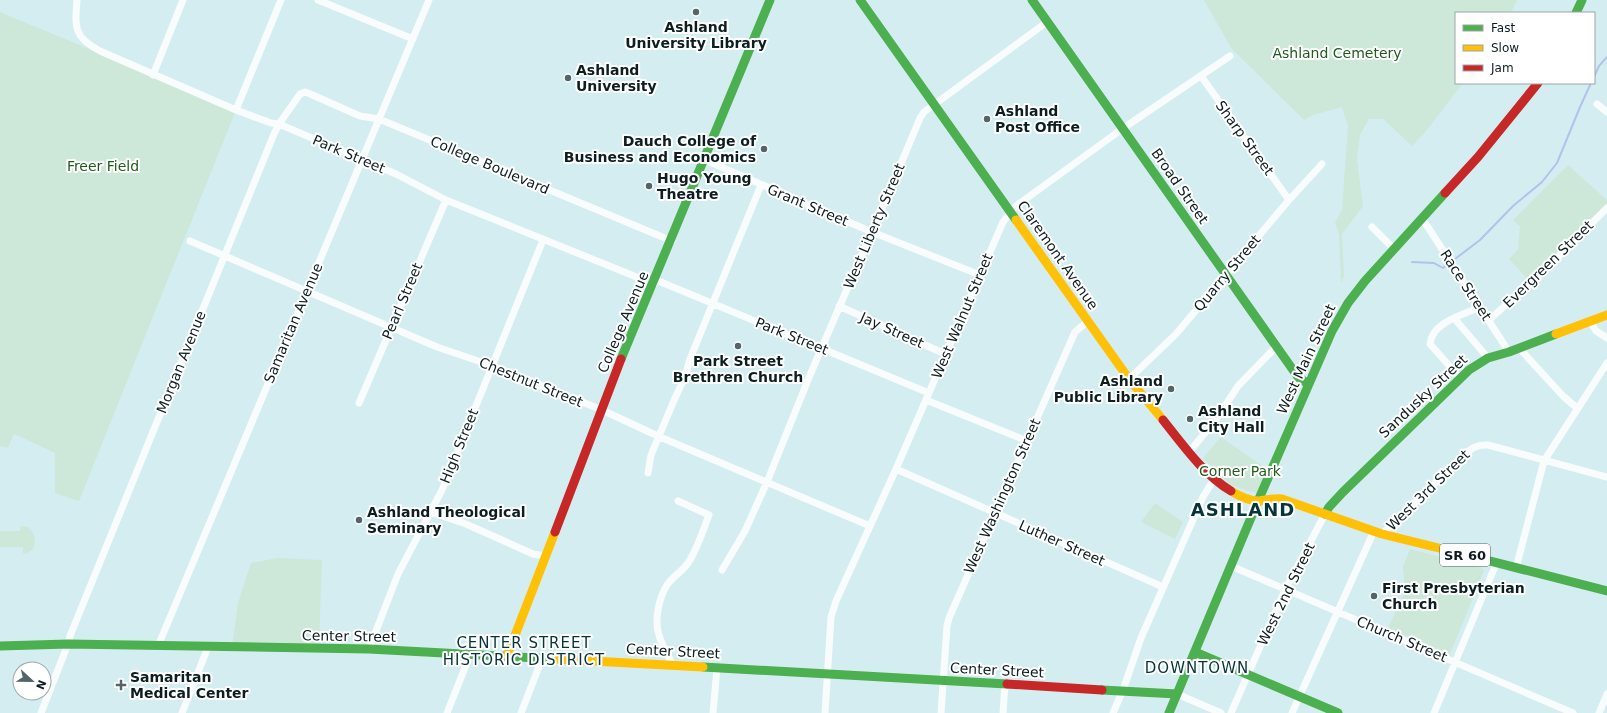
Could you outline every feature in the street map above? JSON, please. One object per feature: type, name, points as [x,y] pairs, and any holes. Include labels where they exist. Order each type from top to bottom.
[{"type":"main road","name":"College Avenue","points":[[507,656],[602,410],[770,0]]},
{"type":"main road","name":"Claremont Avenue","points":[[860,0],[1129,378],[1189,452],[1214,479],[1232,493],[1247,499],[1258,501]]},
{"type":"main road","name":"Broad Street","points":[[1032,0],[1298,378],[1308,384]]},
{"type":"main road","points":[[1576,12],[1582,0]]},
{"type":"main road","name":"West Main Street","points":[[1168,713],[1308,384],[1329,337],[1345,307],[1361,285],[1478,157],[1537,84]]},
{"type":"main road","name":"Sandusky Street","points":[[1325,514],[1339,496],[1460,378],[1475,366],[1488,358],[1509,352],[1607,315]]},
{"type":"main road","name":"SR 60","points":[[1258,501],[1275,498],[1378,532],[1496,564],[1607,591]]},
{"type":"main road","name":"Center Street","points":[[0,646],[68,644],[370,649],[1177,694]]},
{"type":"main road","points":[[1195,652],[1338,713]]},
{"type":"street","name":"Park Street","points":[[77,0],[75,23],[79,34],[86,43],[100,51],[236,110],[271,123],[279,124],[416,183],[446,200],[543,240],[713,303],[822,348],[1027,442]]},
{"type":"street","points":[[153,75],[184,0]]},
{"type":"street","points":[[236,110],[281,0]]},
{"type":"street","points":[[318,0],[413,39]]},
{"type":"street","name":"Samaritan Avenue","points":[[158,646],[429,0]]},
{"type":"street","name":"West Liberty Street","points":[[722,570],[746,531],[839,306],[920,118],[924,112],[1047,22]]},
{"type":"street","name":"West Walnut Street","points":[[825,713],[831,617],[836,601],[896,469],[1003,222],[1016,206],[1122,129],[1230,56]]},
{"type":"street","name":"Sharp Street","points":[[1201,76],[1289,200]]},
{"type":"street","name":"Morgan Avenue","points":[[41,713],[73,629],[279,124],[297,97],[301,93],[308,93]]},
{"type":"street","name":"College Boulevard","points":[[308,93],[327,100],[360,116],[379,119],[672,241]]},
{"type":"street","points":[[1597,104],[1607,112]]},
{"type":"street","name":"Grant Street","points":[[705,160],[872,232],[980,275]]},
{"type":"street","name":"Quarry Street","points":[[1129,378],[1176,334],[1289,200],[1322,164]]},
{"type":"street","points":[[648,473],[650,460],[762,185]]},
{"type":"street","name":"Pearl Street","points":[[358,403],[446,200]]},
{"type":"street","name":"Evergreen Street","points":[[1489,320],[1546,269],[1607,209]]},
{"type":"street","name":"Race Street","points":[[1422,218],[1509,352]]},
{"type":"street","points":[[1372,227],[1394,249]]},
{"type":"street","name":"High Street","points":[[370,649],[398,574],[431,512],[543,240]]},
{"type":"street","name":"Chestnut Street","points":[[190,242],[438,347],[492,366],[602,410],[660,437],[870,526]]},
{"type":"street","name":"Jay Street","points":[[839,306],[945,354]]},
{"type":"street","points":[[1460,378],[1430,344],[1432,336],[1438,329],[1454,318],[1480,307]]},
{"type":"street","points":[[1454,318],[1488,358]]},
{"type":"street","name":"West Washington Street","points":[[941,713],[949,618],[1075,332],[1088,321]]},
{"type":"street","points":[[1590,321],[1596,331],[1607,338]]},
{"type":"street","points":[[1189,452],[1215,421],[1238,386],[1276,347]]},
{"type":"street","points":[[1519,348],[1563,396],[1577,408]]},
{"type":"street","points":[[1516,568],[1544,461],[1607,363]]},
{"type":"street","name":"West 3rd Street","points":[[1292,713],[1338,612],[1378,532],[1474,446],[1481,444],[1488,445],[1607,477]]},
{"type":"street","name":"Luther Street","points":[[896,469],[1163,587]]},
{"type":"street","points":[[1113,713],[1123,690],[1141,638],[1163,587],[1203,497],[1214,479]]},
{"type":"street","points":[[673,665],[658,634],[658,612],[661,597],[672,579],[690,562],[708,515],[678,501]]},
{"type":"street","points":[[431,512],[466,524],[533,554],[545,556]]},
{"type":"street","name":"West 2nd Street","points":[[1231,713],[1285,590],[1325,514]]},
{"type":"street","points":[[1434,713],[1496,564]]},
{"type":"street","name":"Church Street","points":[[1231,566],[1573,713]]},
{"type":"street","points":[[182,713],[208,647]]},
{"type":"street","points":[[446,713],[470,655]]},
{"type":"street","points":[[521,713],[542,659]]},
{"type":"street","points":[[713,713],[717,668]]},
{"type":"street","points":[[1003,713],[1005,684]]},
{"type":"street","name":"Center Street","points":[[1177,694],[1221,713]]},
{"type":"street","points":[[1599,713],[1607,694]]},
{"type":"green space","name":"Ashland Cemetery","points":[[1204,0],[1517,0],[1511,12],[1455,12],[1455,84],[1462,84],[1427,130],[1412,146],[1383,119],[1369,119],[1360,135],[1357,159],[1363,206],[1342,234],[1344,276],[1341,283],[1339,234],[1335,223],[1342,209],[1348,126],[1342,107],[1313,115],[1304,120],[1231,48]]},
{"type":"green space","name":"Freer Field","points":[[0,12],[236,110],[79,501],[55,493],[55,453],[14,434],[8,448],[0,446]]},
{"type":"green space","points":[[1568,165],[1607,200],[1607,204],[1530,282],[1509,259],[1518,249],[1520,226],[1513,220]]},
{"type":"green space","name":"Corner Park","points":[[1221,437],[1271,472],[1261,494],[1229,484],[1203,458]]},
{"type":"green space","points":[[1155,503],[1183,522],[1175,539],[1141,522]]},
{"type":"green space","points":[[21,526],[28,527],[34,534],[35,543],[32,550],[23,554],[23,547],[0,547],[0,531],[20,531]]},
{"type":"green space","points":[[1410,549],[1482,568],[1484,571],[1450,654],[1388,628],[1405,592],[1403,567]]},
{"type":"green space","points":[[277,558],[322,560],[319,646],[232,646],[238,603],[251,563]]},
{"type":"waterway","points":[[1595,75],[1599,66],[1607,57]]},
{"type":"waterway","points":[[1455,259],[1480,240],[1513,206],[1542,182],[1557,163],[1591,84]]},
{"type":"waterway","points":[[1412,262],[1434,263],[1443,268],[1447,265]]},
{"type":"traffic: fast","points":[[621,359],[770,0]]},
{"type":"traffic: fast","points":[[860,0],[1016,220]]},
{"type":"traffic: fast","points":[[1032,0],[1298,377],[1308,384]]},
{"type":"traffic: fast","points":[[1576,12],[1582,0]]},
{"type":"traffic: fast","points":[[1258,501],[1332,331],[1348,303],[1365,281],[1445,193]]},
{"type":"traffic: fast","points":[[1325,514],[1329,507],[1343,492],[1469,370],[1488,358],[1509,352],[1556,334]]},
{"type":"traffic: fast","points":[[1169,713],[1258,501]]},
{"type":"traffic: fast","points":[[1451,551],[1607,591]]},
{"type":"traffic: fast","points":[[0,646],[68,644],[369,649],[555,659]]},
{"type":"traffic: fast","points":[[1195,652],[1338,713]]},
{"type":"traffic: fast","points":[[703,667],[1007,684]]},
{"type":"traffic: fast","points":[[1102,690],[1177,694]]},
{"type":"traffic: slow","points":[[1016,220],[1129,379],[1163,420]]},
{"type":"traffic: slow","points":[[1556,334],[1607,315]]},
{"type":"traffic: slow","points":[[1231,491],[1237,495],[1256,501],[1282,499],[1382,534],[1451,551]]},
{"type":"traffic: slow","points":[[507,656],[555,532]]},
{"type":"traffic: slow","points":[[555,659],[703,667]]},
{"type":"traffic: jam","points":[[1445,193],[1478,157],[1537,84]]},
{"type":"traffic: jam","points":[[555,532],[621,359]]},
{"type":"traffic: jam","points":[[1163,420],[1203,468],[1212,477],[1231,491]]},
{"type":"traffic: jam","points":[[1007,684],[1102,690]]},
{"type":"place","name":"Ashland University Library","points":[[696,12]]},
{"type":"place","name":"Ashland University","points":[[568,78]]},
{"type":"place","name":"Ashland Post Office","points":[[987,119]]},
{"type":"place","name":"Dauch College of Business and Economics","points":[[764,149]]},
{"type":"place","name":"Hugo Young Theatre","points":[[649,186]]},
{"type":"place","name":"Park Street Brethren Church","points":[[738,346]]},
{"type":"place","name":"Ashland Public Library","points":[[1171,389]]},
{"type":"place","name":"Ashland City Hall","points":[[1190,419]]},
{"type":"place","name":"Ashland Theological Seminary","points":[[359,520]]},
{"type":"place","name":"First Presbyterian Church","points":[[1374,596]]},
{"type":"place","name":"Samaritan Medical Center","points":[[121,685]]},
{"type":"district","name":"ASHLAND","points":[[1243,510]]},
{"type":"district","name":"CENTER STREET HISTORIC DISTRICT","points":[[524,652]]},
{"type":"district","name":"DOWNTOWN","points":[[1197,668]]}]
